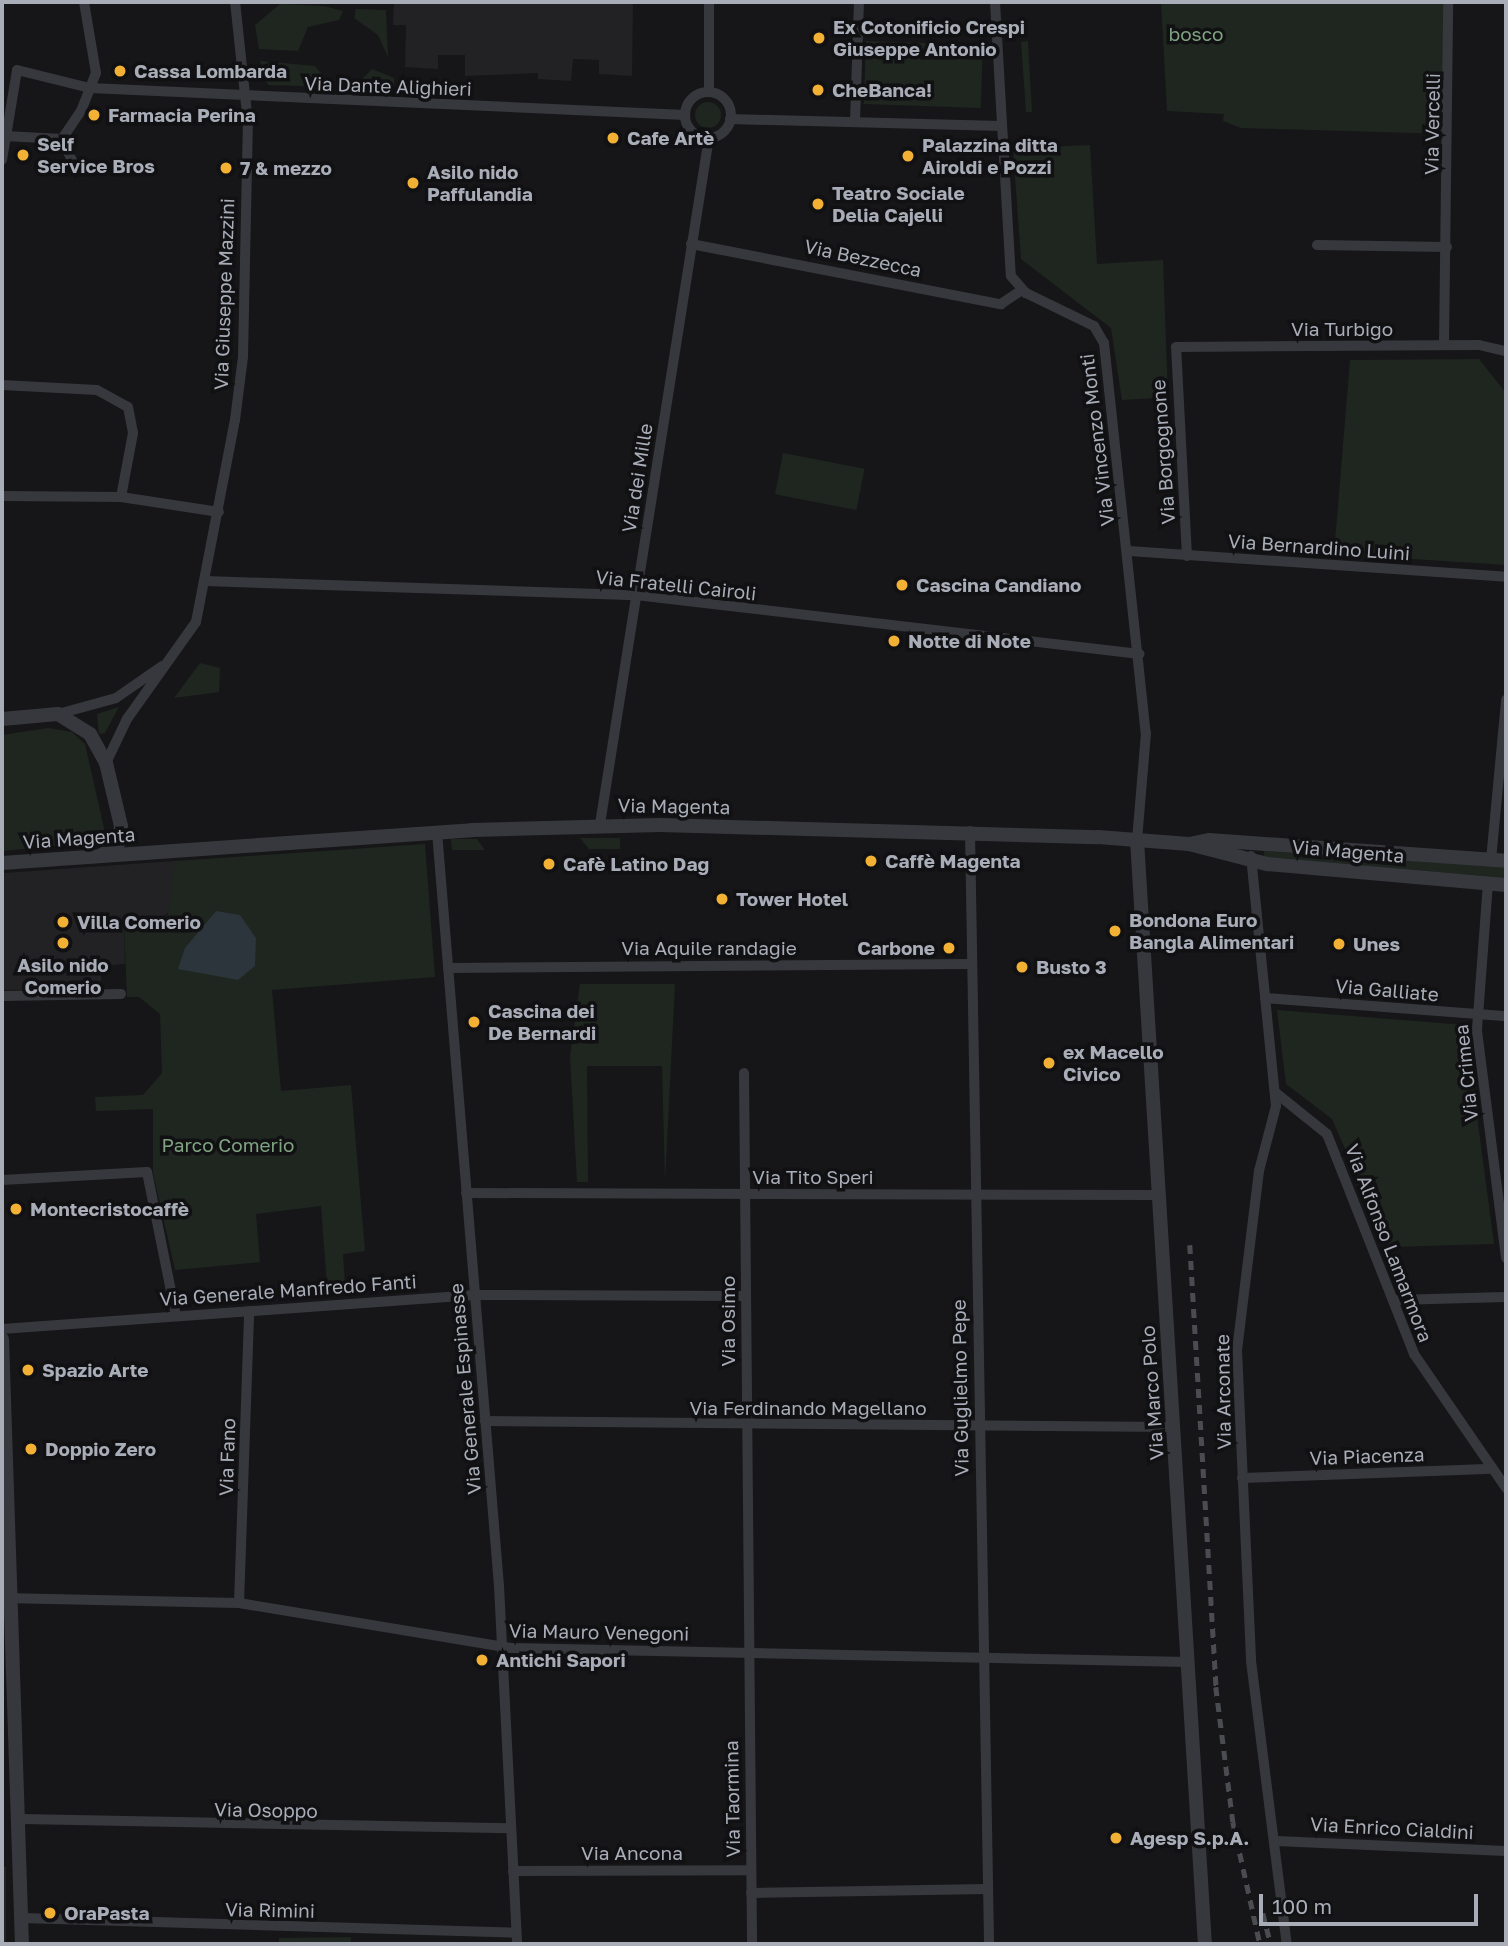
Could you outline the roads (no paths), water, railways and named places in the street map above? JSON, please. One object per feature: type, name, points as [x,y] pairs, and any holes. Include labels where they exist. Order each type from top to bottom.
[{"type":"street","points":[[62,139],[96,73],[84,2]]},
{"type":"street","name":"Via Giuseppe Mazzini","points":[[106,763],[127,719],[191,633],[219,512],[243,357],[247,97],[235,2]]},
{"type":"street","points":[[709,2],[709,92]]},
{"type":"street","points":[[855,121],[859,2]]},
{"type":"street","points":[[995,2],[1008,261],[1022,290]]},
{"type":"street","name":"Via Vercelli","points":[[1444,345],[1448,2]]},
{"type":"street","name":"Via Dante Alighieri","points":[[5,136],[17,70],[90,88],[685,115]]},
{"type":"street","points":[[730,119],[725,100],[709,92],[690,100],[685,115],[691,131],[709,137],[730,119],[1002,127]]},
{"type":"street","points":[[2,160],[5,136],[62,139]]},
{"type":"street","name":"Via dei Mille","points":[[600,824],[709,137]]},
{"type":"street","points":[[62,139],[75,167]]},
{"type":"street","name":"Via Bezzecca","points":[[691,244],[1001,304],[1022,290]]},
{"type":"street","points":[[1317,245],[1447,247]]},
{"type":"street","name":"Via Vincenzo Monti","points":[[1022,290],[1082,318],[1102,337],[1129,551],[1146,733],[1137,840]]},
{"type":"street","name":"Via Turbigo","points":[[1176,347],[1444,345],[1506,351]]},
{"type":"street","name":"Via Borgognone","points":[[1176,347],[1187,556]]},
{"type":"street","points":[[2,385],[97,390],[128,407],[133,433],[121,497]]},
{"type":"street","points":[[2,496],[121,497],[219,512]]},
{"type":"street","name":"Via Bernardino Luini","points":[[1129,551],[1506,577]]},
{"type":"street","name":"Via Fratelli Cairoli","points":[[205,581],[636,595],[1140,654]]},
{"type":"street","name":"Via Giuseppe Mazzini","points":[[2,719],[58,714],[116,698],[170,660]]},
{"type":"street","points":[[1491,860],[1506,699]]},
{"type":"street","points":[[58,714],[85,728],[106,763],[121,826],[118,844],[99,856]]},
{"type":"street","name":"Via Magenta","points":[[2,863],[437,832],[600,824],[970,831],[1189,844],[1252,843],[1506,861]]},
{"type":"street","name":"Via Magenta","points":[[121,826],[136,847],[159,852]]},
{"type":"street","name":"Via Guglielmo Pepe","points":[[970,831],[974,1195],[989,1944]]},
{"type":"street","name":"Via Generale Espinasse","points":[[437,832],[503,1648],[516,1939]]},
{"type":"street","name":"Via Marco Polo","points":[[1137,840],[1205,1944]]},
{"type":"street","name":"Via Arconate","points":[[1252,843],[1276,1093],[1237,1343],[1251,1661],[1287,1944]]},
{"type":"street","name":"Via Magenta","points":[[1189,844],[1252,861],[1506,885]]},
{"type":"street","name":"Via Crimea","points":[[1488,883],[1477,1014],[1506,1258]]},
{"type":"street","name":"Via Aquile randagie","points":[[448,968],[971,964]]},
{"type":"street","points":[[2,996],[121,993]]},
{"type":"street","name":"Via Galliate","points":[[1265,998],[1506,1016]]},
{"type":"street","name":"Via Osimo","points":[[744,1073],[748,1653]]},
{"type":"street","name":"Via Alfonso Lamarmora","points":[[1276,1093],[1327,1134],[1417,1359],[1506,1488]]},
{"type":"street","points":[[2,1181],[147,1172],[176,1316]]},
{"type":"street","name":"Via Tito Speri","points":[[466,1192],[1160,1195]]},
{"type":"street","name":"Via Generale Manfredo Fanti","points":[[2,1329],[475,1295],[745,1296]]},
{"type":"street","points":[[1394,1300],[1506,1297]]},
{"type":"street","name":"Via Fano","points":[[239,1603],[249,1311]]},
{"type":"street","points":[[2,1339],[8,1598],[22,1819],[23,1944]]},
{"type":"street","name":"Via Ferdinando Magellano","points":[[485,1421],[1174,1427]]},
{"type":"street","name":"Via Piacenza","points":[[1242,1478],[1493,1469]]},
{"type":"street","name":"Via Mauro Venegoni","points":[[8,1598],[239,1603],[503,1648],[1188,1661]]},
{"type":"street","name":"Via Taormina","points":[[748,1653],[752,1944]]},
{"type":"street","name":"Via Osoppo","points":[[22,1819],[511,1828]]},
{"type":"street","name":"Via Enrico Cialdini","points":[[1276,1841],[1506,1851]]},
{"type":"street","name":"Via Ancona","points":[[513,1871],[751,1870]]},
{"type":"street","points":[[751,1893],[988,1889]]},
{"type":"street","name":"Via Rimini","points":[[22,1918],[516,1939]]},
{"type":"railway","points":[[1190,1245],[1216,1687],[1233,1822],[1260,1944]]},
{"type":"railway","points":[[1263,1913],[1271,1944]]},
{"type":"place","name":"Ex Cotonificio Crespi Giuseppe Antonio","points":[[819,38]]},
{"type":"place","name":"Cassa Lombarda","points":[[120,71]]},
{"type":"place","name":"CheBanca!","points":[[818,90]]},
{"type":"place","name":"Farmacia Perina","points":[[94,115]]},
{"type":"place","name":"Cafe Artè","points":[[613,138]]},
{"type":"place","name":"Self Service Bros","points":[[23,155]]},
{"type":"place","name":"Palazzina ditta Airoldi e Pozzi","points":[[908,156]]},
{"type":"place","name":"7 & mezzo","points":[[226,168]]},
{"type":"place","name":"Asilo nido Paffulandia","points":[[413,183]]},
{"type":"place","name":"Teatro Sociale Delia Cajelli","points":[[818,204]]},
{"type":"place","name":"Cascina Candiano","points":[[902,585]]},
{"type":"place","name":"Notte di Note","points":[[894,641]]},
{"type":"place","name":"Caffè Magenta","points":[[871,861]]},
{"type":"place","name":"Cafè Latino Dag","points":[[549,864]]},
{"type":"place","name":"Tower Hotel","points":[[722,899]]},
{"type":"place","name":"Villa Comerio","points":[[63,922]]},
{"type":"place","name":"Bondona Euro Bangla Alimentari","points":[[1115,931]]},
{"type":"place","name":"Asilo nido Comerio","points":[[63,943]]},
{"type":"place","name":"Unes","points":[[1339,944]]},
{"type":"place","name":"Carbone","points":[[949,948]]},
{"type":"place","name":"Busto 3","points":[[1022,967]]},
{"type":"place","name":"Cascina dei De Bernardi","points":[[474,1022]]},
{"type":"place","name":"ex Macello Civico","points":[[1049,1063]]},
{"type":"place","name":"Montecristocaffè","points":[[16,1209]]},
{"type":"place","name":"Spazio Arte","points":[[28,1370]]},
{"type":"place","name":"Doppio Zero","points":[[31,1449]]},
{"type":"place","name":"Antichi Sapori","points":[[482,1660]]},
{"type":"place","name":"Agesp S.p.A.","points":[[1116,1838]]},
{"type":"place","name":"OraPasta","points":[[50,1913]]},
{"type":"park label","name":"bosco","points":[[1196,34]]},
{"type":"park label","name":"Parco Comerio","points":[[228,1145]]}]
